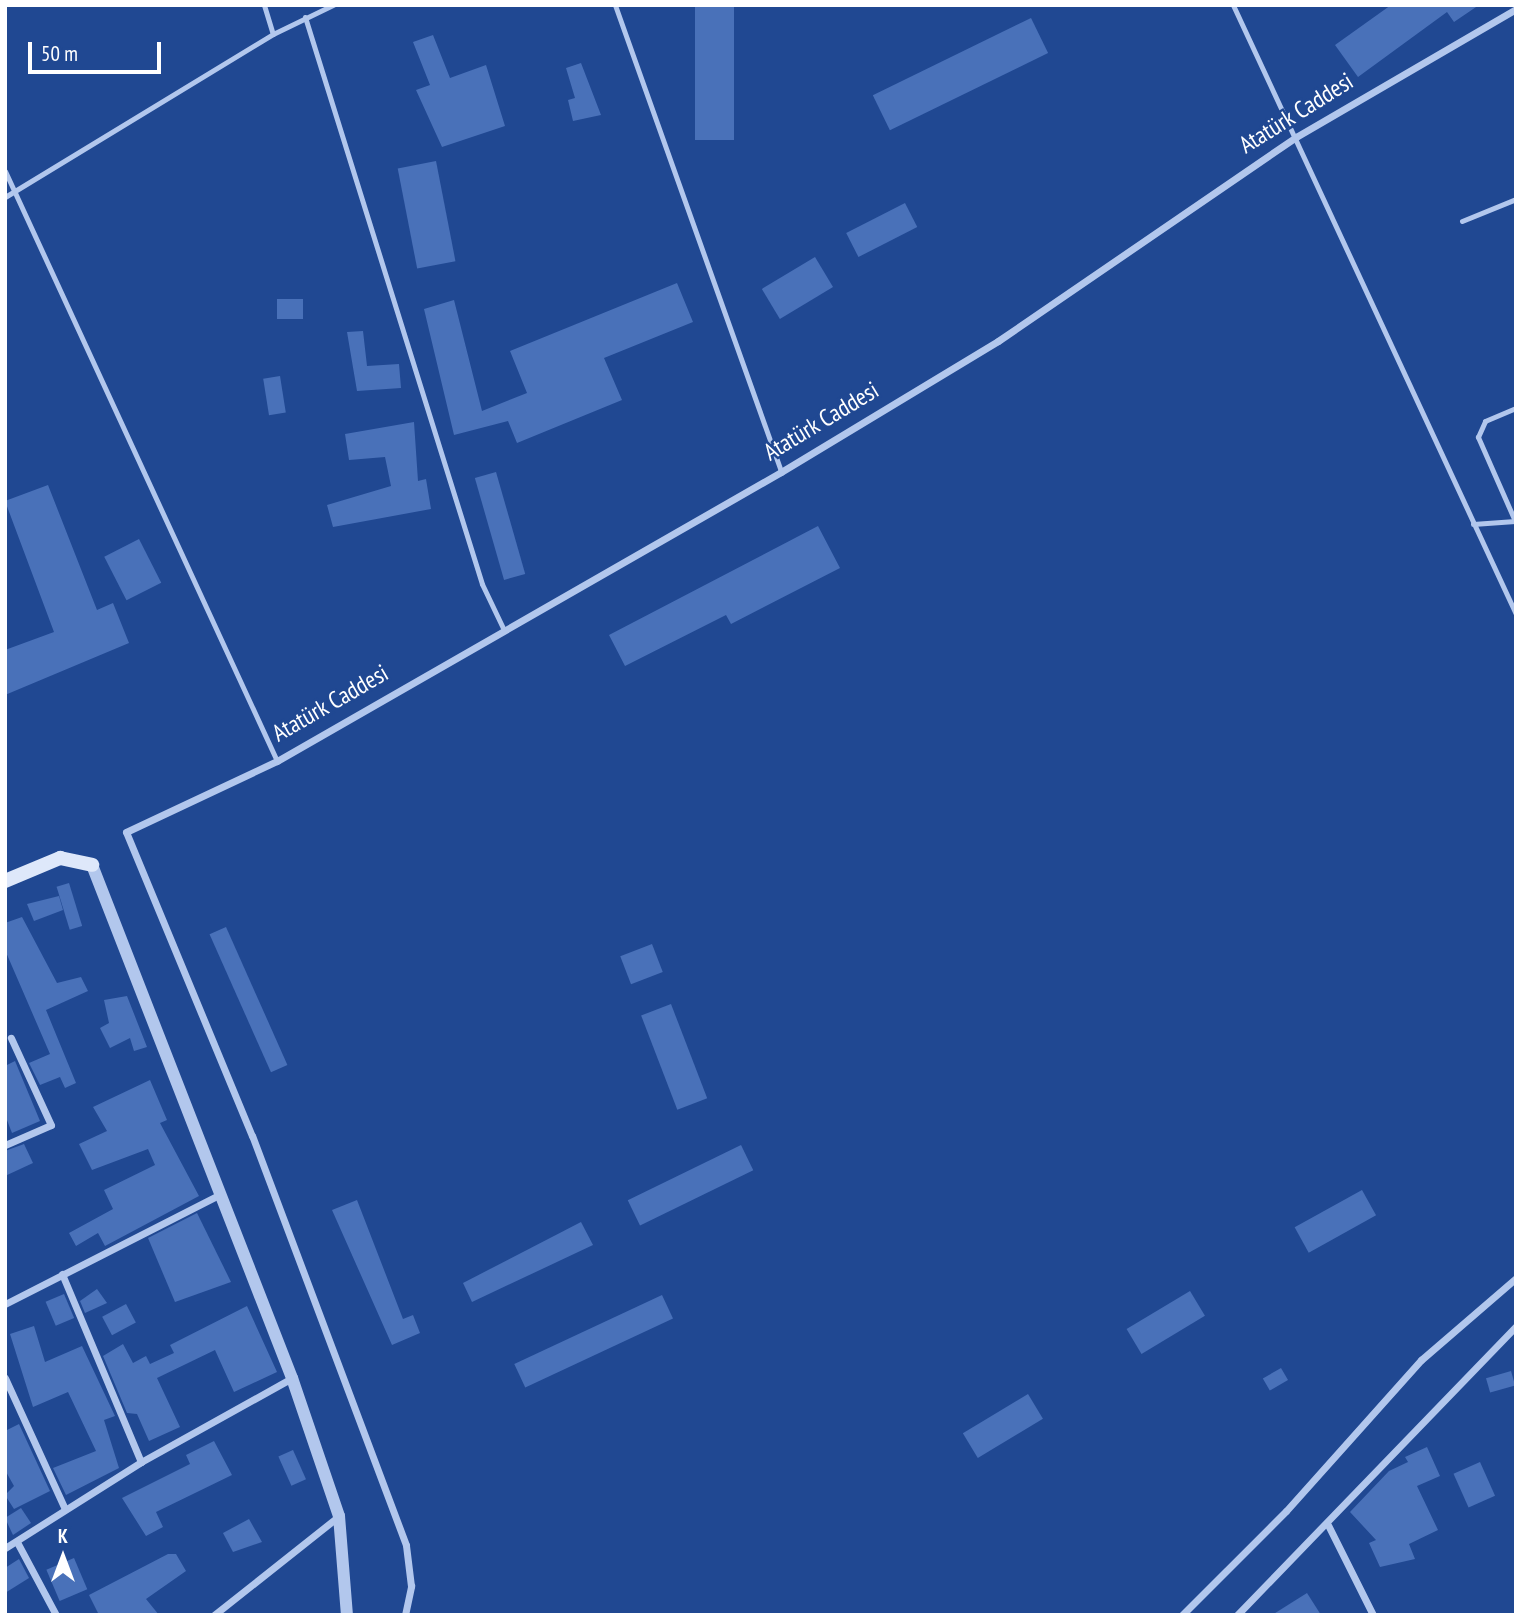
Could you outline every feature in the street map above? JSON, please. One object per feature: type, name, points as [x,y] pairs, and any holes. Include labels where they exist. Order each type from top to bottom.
[{"type":"main road","points":[[5,881],[60,858],[92,865]]},
{"type":"street","name":"Atatürk Caddesi","points":[[405,1615],[411,1586],[406,1545],[251,1136],[126,832],[277,761],[503,628],[781,472],[998,341],[1296,137],[1516,9]]},
{"type":"street","points":[[92,865],[216,1196],[292,1378],[339,1516],[347,1615]]},
{"type":"street","points":[[5,1145],[51,1125],[11,1038]]},
{"type":"street","points":[[5,1304],[216,1196]]},
{"type":"street","points":[[62,1274],[141,1462]]},
{"type":"street","points":[[1181,1615],[1286,1511],[1421,1360],[1516,1278]]},
{"type":"street","points":[[1237,1615],[1328,1525],[1516,1326]]},
{"type":"street","points":[[5,1378],[65,1509]]},
{"type":"street","points":[[5,1548],[141,1462],[292,1378]]},
{"type":"street","points":[[214,1615],[339,1516]]},
{"type":"street","points":[[1328,1525],[1373,1615]]},
{"type":"street","points":[[17,1542],[56,1615]]},
{"type":"lane","points":[[264,5],[273,34]]},
{"type":"lane","points":[[5,197],[273,34],[333,5]]},
{"type":"lane","points":[[615,5],[781,472]]},
{"type":"lane","points":[[1233,5],[1516,614]]},
{"type":"lane","points":[[305,17],[482,584],[503,628]]},
{"type":"lane","points":[[5,171],[277,761]]},
{"type":"lane","points":[[1462,221],[1516,199]]},
{"type":"lane","points":[[1473,524],[1515,521],[1478,436],[1485,421],[1516,408]]},
{"type":"building","points":[[695,5],[734,5],[734,140],[695,140]]},
{"type":"building","points":[[1391,5],[1479,5],[1454,22],[1447,12],[1358,77],[1335,45]]},
{"type":"building","points":[[1031,18],[1048,53],[890,130],[873,95]]},
{"type":"building","points":[[433,35],[450,78],[486,65],[505,126],[442,147],[416,90],[430,85],[413,42]]},
{"type":"building","points":[[581,63],[601,115],[573,121],[568,100],[575,98],[566,68]]},
{"type":"building","points":[[436,161],[455,261],[417,269],[398,168]]},
{"type":"building","points":[[905,203],[917,227],[858,257],[846,233]]},
{"type":"building","points":[[815,257],[833,287],[780,319],[762,289]]},
{"type":"building","points":[[677,283],[693,322],[604,358],[622,400],[517,443],[508,421],[454,435],[424,309],[454,300],[482,411],[527,393],[510,351]]},
{"type":"building","points":[[277,299],[303,299],[303,319],[277,319]]},
{"type":"building","points":[[363,331],[367,366],[399,364],[401,388],[357,391],[347,332]]},
{"type":"building","points":[[280,376],[286,413],[269,415],[263,379]]},
{"type":"building","points":[[414,422],[418,481],[426,479],[431,509],[333,527],[327,505],[391,486],[385,457],[349,460],[345,434]]},
{"type":"building","points":[[496,472],[525,574],[504,580],[475,478]]},
{"type":"building","points":[[48,485],[97,610],[113,603],[129,643],[5,695],[5,650],[54,632],[5,501]]},
{"type":"building","points":[[818,526],[840,568],[731,624],[726,615],[625,666],[609,635]]},
{"type":"building","points":[[139,539],[161,583],[126,600],[104,557]]},
{"type":"building","points":[[69,883],[82,926],[70,930],[57,887]]},
{"type":"building","points":[[59,896],[63,910],[34,921],[27,904]]},
{"type":"building","points":[[22,917],[57,983],[81,977],[88,991],[46,1010],[76,1083],[65,1088],[60,1077],[40,1085],[29,1063],[50,1054],[5,950],[5,923]]},
{"type":"building","points":[[226,927],[287,1065],[271,1072],[210,934]]},
{"type":"building","points":[[652,944],[663,972],[631,984],[620,956]]},
{"type":"building","points":[[127,996],[147,1047],[134,1051],[130,1038],[110,1048],[100,1028],[109,1023],[104,1000]]},
{"type":"building","points":[[671,1004],[707,1098],[677,1110],[641,1015]]},
{"type":"building","points":[[15,1061],[40,1121],[12,1133],[5,1115],[5,1066]]},
{"type":"building","points":[[150,1080],[167,1120],[160,1123],[199,1196],[105,1246],[98,1233],[76,1246],[69,1233],[113,1209],[104,1190],[155,1165],[148,1149],[92,1170],[79,1144],[107,1131],[93,1107]]},
{"type":"building","points":[[24,1144],[33,1163],[5,1176],[5,1151]]},
{"type":"building","points":[[741,1145],[753,1170],[640,1225],[628,1200]]},
{"type":"building","points":[[1362,1190],[1376,1215],[1309,1253],[1295,1227]]},
{"type":"building","points":[[357,1200],[403,1319],[413,1315],[420,1333],[392,1345],[332,1210]]},
{"type":"building","points":[[197,1213],[231,1282],[175,1302],[148,1238]]},
{"type":"building","points":[[581,1222],[593,1245],[472,1302],[463,1283]]},
{"type":"building","points":[[97,1289],[107,1303],[85,1313],[80,1301]]},
{"type":"building","points":[[1190,1291],[1205,1316],[1142,1354],[1127,1329]]},
{"type":"building","points":[[64,1294],[74,1318],[56,1326],[46,1302]]},
{"type":"building","points":[[662,1295],[673,1319],[525,1387],[514,1364]]},
{"type":"building","points":[[126,1304],[136,1323],[112,1335],[102,1317]]},
{"type":"building","points":[[247,1306],[277,1372],[234,1392],[215,1350],[157,1378],[180,1427],[149,1441],[137,1414],[127,1413],[103,1356],[123,1344],[133,1363],[146,1356],[150,1364],[174,1353],[170,1345]]},
{"type":"building","points":[[34,1326],[45,1362],[82,1346],[115,1416],[104,1420],[119,1468],[66,1495],[53,1468],[96,1451],[68,1392],[33,1407],[10,1334]]},
{"type":"building","points":[[1281,1368],[1288,1380],[1270,1391],[1263,1378]]},
{"type":"building","points":[[1511,1371],[1515,1385],[1490,1393],[1486,1378]]},
{"type":"building","points":[[1028,1394],[1043,1419],[978,1458],[963,1433]]},
{"type":"building","points":[[19,1424],[50,1491],[14,1509],[5,1495],[14,1486],[5,1470],[5,1431]]},
{"type":"building","points":[[214,1441],[232,1475],[156,1512],[163,1527],[146,1536],[122,1498],[190,1464],[186,1455]]},
{"type":"building","points":[[1427,1447],[1440,1476],[1417,1486],[1438,1530],[1409,1544],[1415,1559],[1380,1567],[1369,1543],[1376,1540],[1350,1512],[1389,1471],[1408,1462],[1405,1457]]},
{"type":"building","points":[[293,1450],[306,1479],[291,1486],[278,1457]]},
{"type":"building","points":[[1480,1462],[1495,1496],[1469,1508],[1454,1474]]},
{"type":"building","points":[[21,1508],[31,1523],[13,1535],[5,1518]]},
{"type":"building","points":[[249,1519],[262,1542],[233,1552],[223,1533]]},
{"type":"building","points":[[168,1554],[176,1554],[186,1571],[146,1599],[159,1615],[99,1615],[89,1595]]},
{"type":"building","points":[[74,1558],[87,1589],[60,1601],[46,1570]]},
{"type":"building","points":[[19,1559],[29,1578],[5,1593],[5,1568]]},
{"type":"building","points":[[1307,1593],[1321,1615],[1272,1615]]}]
